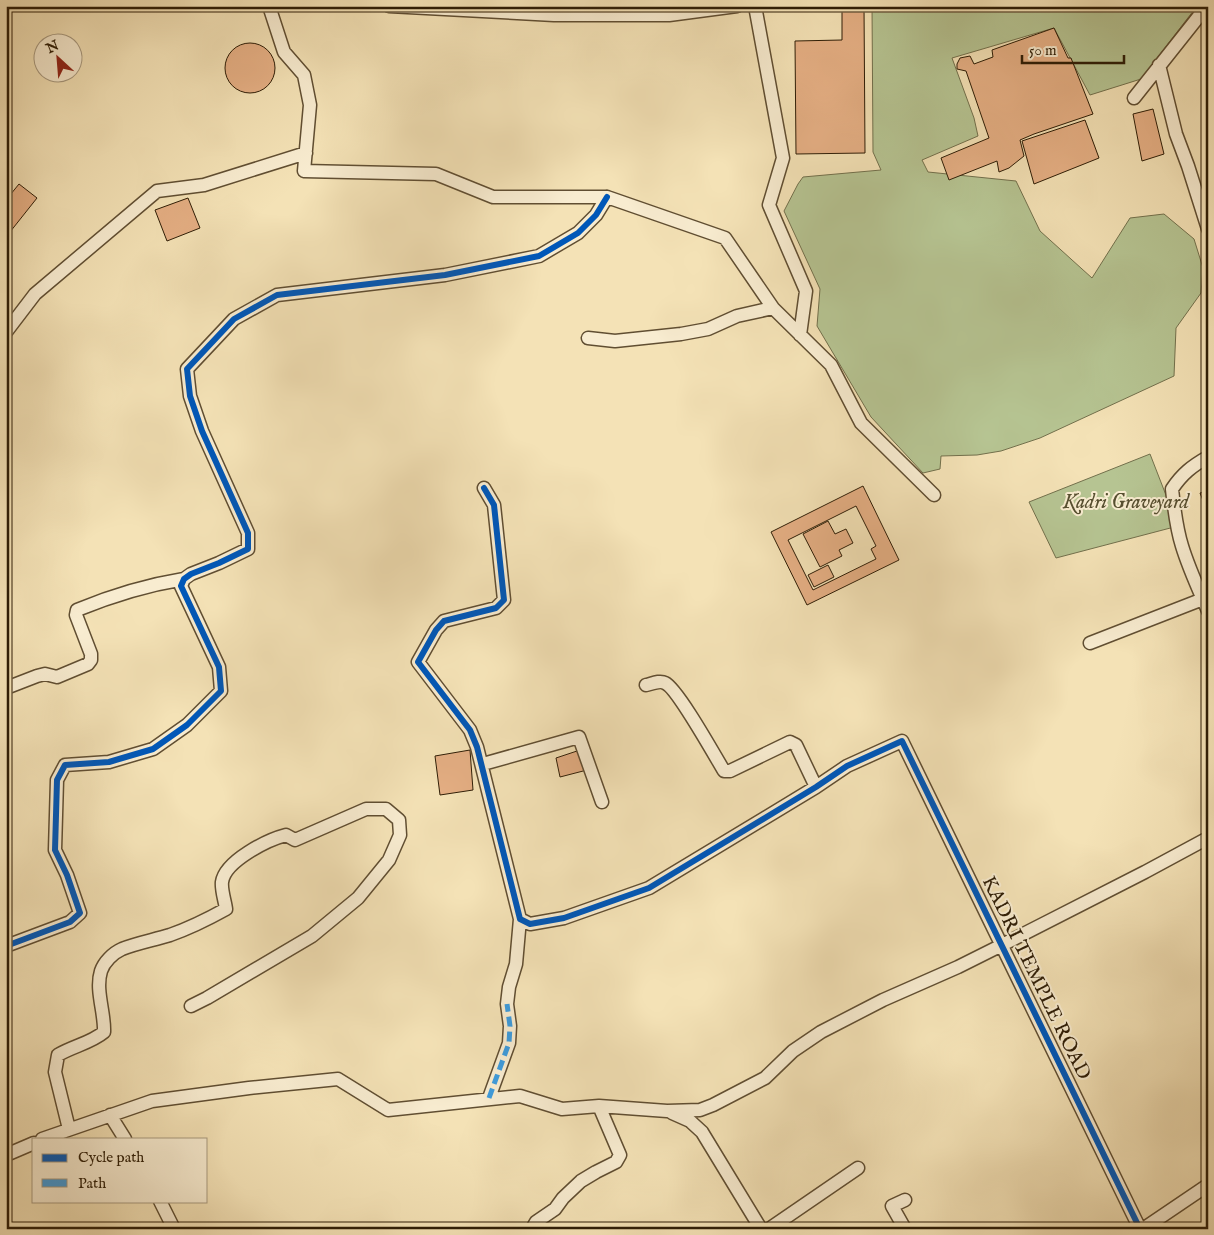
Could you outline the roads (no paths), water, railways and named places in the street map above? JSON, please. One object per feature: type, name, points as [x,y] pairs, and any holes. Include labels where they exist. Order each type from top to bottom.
[{"type":"street","points":[[269,6],[284,52],[304,75],[310,105],[304,171],[436,174],[493,197],[607,197],[725,238],[773,308],[831,365],[860,423],[934,495]]},
{"type":"street","points":[[388,6],[554,15],[669,16],[737,6]]},
{"type":"street","points":[[755,6],[784,158],[769,205],[806,291],[800,335]]},
{"type":"street","points":[[1134,98],[1207,6]]},
{"type":"street","points":[[1159,65],[1176,134],[1208,229]]},
{"type":"street","points":[[6,332],[36,294],[156,191],[204,185],[306,153]]},
{"type":"street","points":[[6,946],[70,922],[80,913],[67,875],[55,850],[58,780],[65,765],[109,762],[154,749],[187,725],[221,691],[219,667],[181,586],[190,574],[219,564],[248,549],[248,533],[202,431],[190,396],[187,369],[234,319],[277,296],[445,275],[539,256],[578,233],[596,215],[607,197]]},
{"type":"street","points":[[588,338],[615,342],[681,334],[708,329],[737,316],[773,308]]},
{"type":"street","points":[[1208,457],[1188,470],[1172,489],[1181,544],[1208,611]]},
{"type":"street","points":[[484,488],[494,505],[504,600],[496,608],[444,621],[436,630],[418,662],[470,730],[483,764],[520,919],[516,964],[509,987],[507,1004],[510,1026],[509,1043],[489,1098]]},
{"type":"street","points":[[6,688],[45,674],[57,677],[88,664],[91,660],[91,654],[76,615],[77,610],[100,600],[138,589],[184,580]]},
{"type":"street","points":[[1090,643],[1202,599]]},
{"type":"street","points":[[520,919],[530,924],[564,918],[649,888],[816,787],[796,745],[790,742],[730,771],[724,771],[684,704],[669,686],[661,682],[646,685]]},
{"type":"street","points":[[483,764],[579,737],[602,802]]},
{"type":"street","name":"KADRI TEMPLE ROAD","points":[[816,787],[847,766],[902,741],[1142,1229]]},
{"type":"street","points":[[69,1129],[55,1072],[58,1055],[96,1038],[104,1032],[104,1018],[100,1000],[100,978],[101,970],[111,955],[121,949],[170,935],[200,923],[226,909],[221,883],[225,873],[236,861],[271,839],[286,835],[295,840],[366,809],[386,809],[399,820],[400,835],[389,860],[358,898],[312,936],[191,1006]]},
{"type":"street","points":[[45,1138],[152,1101],[249,1088],[338,1079],[388,1110],[520,1096],[562,1109],[599,1106],[667,1111],[700,1110],[713,1106],[765,1078],[793,1051],[821,1032],[883,1000],[958,967],[1002,945],[1208,838]]},
{"type":"street","points":[[532,1229],[536,1222],[555,1209],[563,1198],[581,1181],[616,1162],[620,1155],[599,1106]]},
{"type":"street","points":[[667,1111],[690,1121],[702,1132],[761,1229]]},
{"type":"street","points":[[110,1115],[124,1138]]},
{"type":"street","points":[[6,1155],[32,1144]]},
{"type":"street","points":[[769,1229],[858,1168]]},
{"type":"street","points":[[1142,1229],[1208,1185]]},
{"type":"street","points":[[905,1200],[892,1206],[905,1229]]},
{"type":"street","points":[[160,1202],[174,1229]]},
{"type":"park label","name":"Kadri Graveyard","points":[[1126,502]]}]
